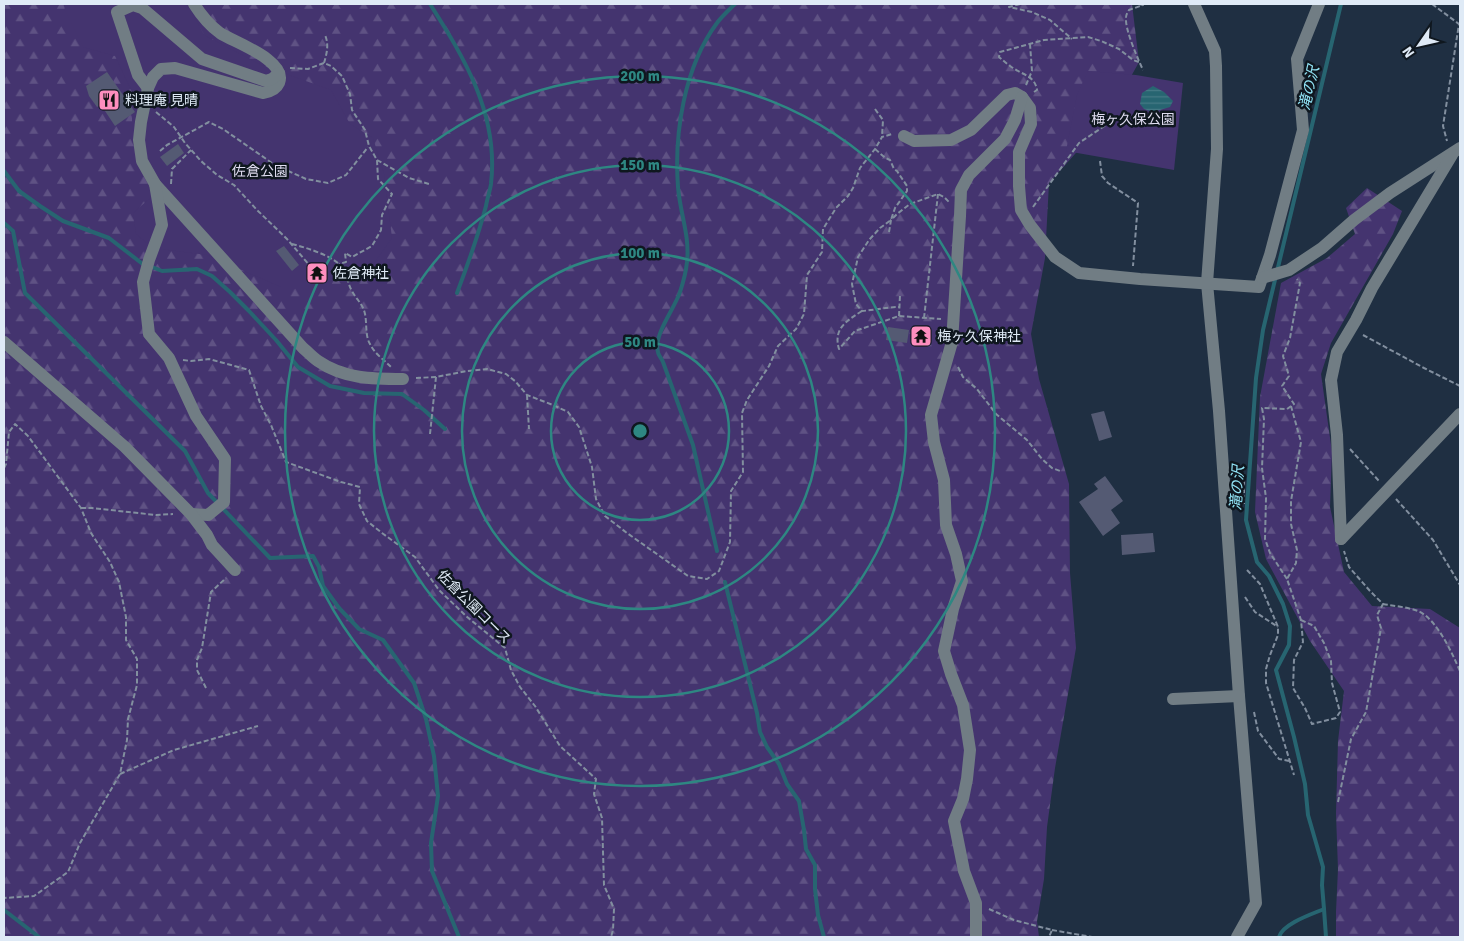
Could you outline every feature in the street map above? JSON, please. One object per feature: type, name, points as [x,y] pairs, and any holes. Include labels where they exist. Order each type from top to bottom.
[{"type":"street","points":[[194,4],[210,25],[222,34],[251,48],[284,70]]},
{"type":"street","points":[[1194,4],[1215,51],[1217,149],[1207,283],[1219,411],[1239,700],[1256,903],[1237,937]]},
{"type":"street","points":[[904,136],[914,141],[951,140],[971,130],[1007,95],[1015,93],[1022,97],[1030,108],[1031,124],[1020,152],[1019,186],[1021,210],[1055,257],[1079,273],[1259,287],[1265,277],[1303,130],[1297,59],[1319,4]]},
{"type":"street","points":[[148,88],[138,75],[117,12],[133,5],[142,8],[202,59],[266,81],[284,70]]},
{"type":"street","points":[[284,70],[279,84],[270,92],[263,93],[175,68],[161,69],[153,77],[148,88],[139,140],[142,161],[155,184],[213,250],[303,348],[318,361],[338,372],[359,377],[403,379]]},
{"type":"street","points":[[976,937],[976,903],[964,871],[954,821],[963,799],[970,750],[963,705],[944,651],[953,609],[962,581],[956,554],[946,525],[944,480],[934,442],[931,415],[952,342],[961,190],[969,175],[1005,139],[1015,120],[1022,97]]},
{"type":"street","points":[[1265,277],[1287,271],[1322,248],[1354,220],[1390,193],[1456,152]]},
{"type":"street","points":[[1341,539],[1337,435],[1331,380],[1337,352],[1372,288],[1456,152]]},
{"type":"street","points":[[155,184],[162,225],[143,282],[149,334],[169,358],[196,416],[224,459],[224,502],[208,515],[191,514]]},
{"type":"street","points":[[4,342],[125,447],[191,514],[208,535],[212,545],[235,570]]},
{"type":"street","points":[[1341,539],[1460,414]]},
{"type":"street","points":[[1173,699],[1239,700]]},
{"type":"path","points":[[1020,4],[1009,7],[1032,12],[1050,20],[1072,39]]},
{"type":"path","points":[[1139,4],[1143,5],[1129,10],[1126,16],[1132,43],[1143,70]]},
{"type":"path","points":[[1432,4],[1459,24],[1443,126],[1456,152]]},
{"type":"path","points":[[324,63],[328,52],[328,40],[325,34]]},
{"type":"path","points":[[1022,97],[1037,90],[1036,83],[1030,77],[1012,68],[1000,57],[1000,52],[1044,40],[1088,37],[1120,50],[1133,60],[1139,62]]},
{"type":"path","points":[[1022,97],[1032,71],[1030,44]]},
{"type":"path","points":[[284,70],[308,69],[324,63],[331,66],[342,76],[350,94],[352,110],[364,130],[369,146],[377,160],[378,179],[392,194],[382,215],[381,230],[372,246],[352,257],[345,253],[346,262],[339,264]]},
{"type":"path","points":[[145,106],[160,114],[174,127],[201,161],[217,175],[234,185],[312,267]]},
{"type":"path","points":[[292,244],[317,252],[339,264],[346,272],[348,284],[362,304],[370,346],[403,379],[436,377],[467,370],[487,370],[506,374],[527,395],[568,412],[580,428],[592,467],[596,499],[605,516],[688,576],[707,579],[719,571],[730,542],[731,491],[743,472],[742,413],[747,400],[770,366],[778,346],[796,329],[804,314],[807,275],[822,252],[823,229],[836,208],[854,188],[860,168],[882,137],[883,120],[875,109]]},
{"type":"path","points":[[160,151],[209,122],[272,163],[306,179],[328,183],[346,175],[369,146]]},
{"type":"path","points":[[1025,216],[1079,142],[1109,123]]},
{"type":"path","points":[[882,137],[894,133],[904,136]]},
{"type":"path","points":[[875,149],[885,159],[890,160],[894,169],[898,171],[907,186],[907,191],[891,220],[889,232]]},
{"type":"path","points":[[168,198],[172,190],[172,169],[191,150]]},
{"type":"path","points":[[377,160],[409,178],[429,184]]},
{"type":"path","points":[[1100,161],[1102,176],[1108,183],[1138,204],[1132,278]]},
{"type":"path","points":[[924,318],[938,194]]},
{"type":"path","points":[[862,311],[856,304],[852,284],[858,257],[869,240],[880,228],[910,204],[938,194],[944,197],[960,216]]},
{"type":"path","points":[[1287,271],[1300,283],[1290,338],[1283,356],[1288,376],[1282,386],[1294,404],[1286,409],[1262,408],[1264,419],[1262,468],[1266,498],[1265,539],[1270,553],[1287,579],[1300,620],[1302,642],[1294,660],[1293,688],[1312,724],[1336,718],[1340,712],[1332,683],[1331,661],[1324,643],[1314,626],[1300,620]]},
{"type":"path","points":[[899,316],[900,295]]},
{"type":"path","points":[[899,307],[885,307],[862,311],[843,324],[836,340],[840,349],[855,331],[899,316],[954,320]]},
{"type":"path","points":[[1351,328],[1460,386]]},
{"type":"path","points":[[949,352],[963,377],[977,389],[996,414],[1026,440],[1052,468],[1060,471]]},
{"type":"path","name":"佐倉公園コース","points":[[169,358],[191,361],[209,359],[248,370],[261,406],[272,425],[286,462],[341,482],[360,486],[359,504],[367,521],[414,557],[439,590],[466,616],[505,648],[511,670],[520,687],[535,706],[560,746],[596,779],[594,794],[602,818],[604,885],[614,910],[611,937]]},
{"type":"path","points":[[430,434],[436,377]]},
{"type":"path","points":[[527,395],[529,429]]},
{"type":"path","points":[[1287,579],[1296,563],[1297,550],[1292,524],[1291,501],[1301,442],[1291,406]]},
{"type":"path","points":[[4,468],[9,432],[15,424],[28,436],[81,508],[91,533],[110,562],[119,582],[126,617],[126,640],[137,658],[138,685],[128,719],[127,740],[120,774],[80,843],[68,872],[34,896],[4,898]]},
{"type":"path","points":[[1337,435],[1433,540],[1460,585]]},
{"type":"path","points":[[1222,466],[1244,467],[1244,504]]},
{"type":"path","points":[[81,508],[156,515],[191,514]]},
{"type":"path","points":[[1341,539],[1349,567],[1370,591],[1383,604],[1419,612],[1432,623],[1450,649],[1460,671]]},
{"type":"path","points":[[206,688],[198,670],[197,660],[202,648],[211,592],[235,570]]},
{"type":"path","points":[[1247,570],[1260,584],[1278,627],[1278,636],[1266,669],[1266,682],[1294,775]]},
{"type":"path","points":[[1244,595],[1255,612],[1278,627]]},
{"type":"path","points":[[1338,802],[1351,739],[1366,712],[1380,628],[1377,615],[1383,604]]},
{"type":"path","points":[[1239,700],[1253,708],[1258,731],[1280,759],[1290,761]]},
{"type":"path","points":[[120,774],[174,750],[258,726]]},
{"type":"path","points":[[976,903],[1014,920],[1052,930],[1092,937]]},
{"type":"path","points":[[1049,937],[1052,930]]},
{"type":"green space","points":[[4,4],[1132,4],[1139,62],[1109,116],[1049,183],[1045,258],[1031,334],[1039,379],[1069,484],[1070,573],[1076,648],[1055,768],[1047,827],[1044,879],[1037,921],[1039,937],[4,937]]},
{"type":"green space","name":"佐倉公園","points":[[64,4],[188,4],[204,35],[261,65],[331,90],[350,124],[373,138],[384,174],[392,238],[372,266],[315,287],[281,287],[207,255],[153,248],[136,234],[133,213],[156,193],[146,180],[132,141],[132,92],[115,56],[83,47],[65,11]]},
{"type":"green space","name":"梅ヶ久保公園","points":[[1088,71],[1136,75],[1183,83],[1174,170],[1066,151],[1077,95]]},
{"type":"green space","points":[[1367,188],[1402,211],[1393,234],[1331,343],[1321,374],[1332,452],[1330,507],[1344,572],[1372,606],[1430,609],[1460,628],[1460,937],[1336,937],[1338,741],[1344,691],[1310,641],[1266,559],[1255,512],[1260,397],[1281,283],[1327,258],[1355,234],[1346,208]]},
{"type":"shaded area","points":[[1153,86],[1164,92],[1173,101],[1170,107],[1153,112],[1144,109],[1140,104],[1142,93]]},
{"type":"building","name":"料理庵 見晴","points":[[107,72],[135,112],[115,126],[101,105],[97,107],[89,96],[86,86]]},
{"type":"building","points":[[178,144],[184,153],[167,166],[160,157]]},
{"type":"building","points":[[284,246],[299,265],[292,271],[276,251]]},
{"type":"building","points":[[888,327],[909,330],[907,343],[886,340]]},
{"type":"building","points":[[1104,411],[1112,437],[1099,441],[1091,414]]},
{"type":"building","points":[[1105,476],[1123,501],[1111,510],[1120,523],[1103,536],[1079,502],[1098,489],[1094,484]]},
{"type":"building","points":[[1153,533],[1155,552],[1122,555],[1121,535]]},
{"type":"waterway","points":[[430,4],[467,67],[477,89],[490,134],[491,184],[480,228],[457,293]]},
{"type":"waterway","points":[[717,551],[693,445],[658,353],[657,345],[661,330],[680,292],[687,262],[688,252],[679,197],[677,167],[680,123],[689,80],[696,60],[706,41],[719,20],[735,4]]},
{"type":"waterway","name":"滝の沢","points":[[1279,937],[1281,932],[1291,924],[1324,909],[1323,867],[1308,815],[1305,784],[1276,670],[1289,645],[1290,626],[1283,604],[1269,576],[1257,562],[1246,520],[1256,378],[1263,330],[1341,4]]},
{"type":"waterway","points":[[4,171],[19,191],[40,206],[63,221],[109,238],[144,265]]},
{"type":"waterway","points":[[4,223],[13,231],[25,293],[185,451],[208,493],[270,558],[313,556],[319,567],[323,586],[339,608],[359,629],[383,640],[414,683],[426,719],[434,756],[438,796],[431,843],[432,871],[459,937]]},
{"type":"waterway","points":[[152,267],[162,271],[197,269],[212,276],[249,311],[298,367],[330,386],[364,393],[402,394],[445,429]]},
{"type":"waterway","points":[[725,582],[760,732],[767,747],[779,764],[787,784],[799,801],[806,849],[815,865],[818,915],[824,937]]},
{"type":"waterway","points":[[1324,909],[1326,937]]},
{"type":"waterway","points":[[4,910],[39,937]]},
{"type":"place","name":"料理庵 見晴","points":[[109,100]]},
{"type":"place","name":"佐倉神社","points":[[317,273]]},
{"type":"place","name":"梅ヶ久保神社","points":[[921,336]]}]
